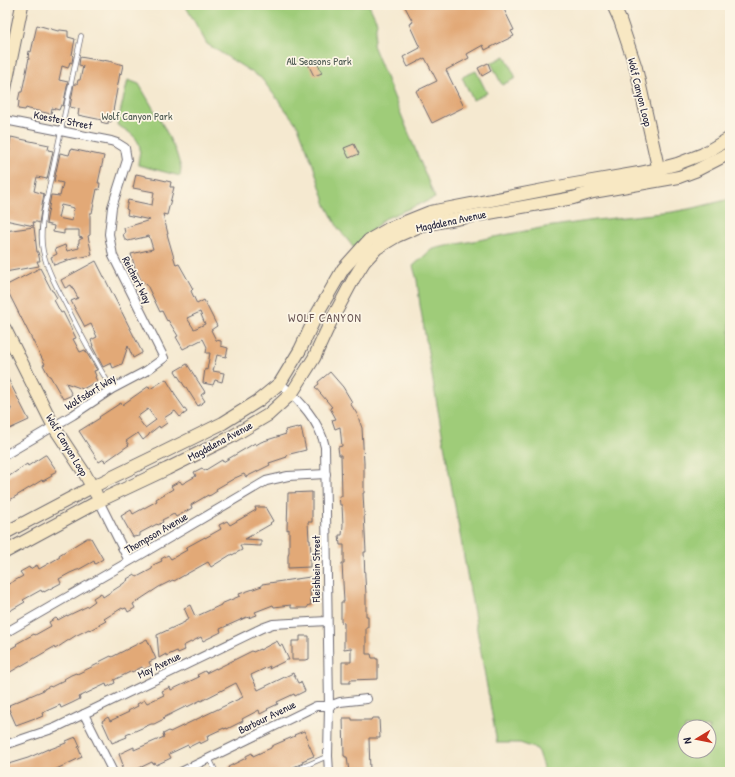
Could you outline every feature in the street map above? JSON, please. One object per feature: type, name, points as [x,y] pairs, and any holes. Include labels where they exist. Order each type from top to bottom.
[{"type":"street","points":[[5,89],[22,5]]},
{"type":"street","name":"Wolf Canyon Loop","points":[[613,5],[620,20],[636,68],[660,175]]},
{"type":"street","name":"Koester Street","points":[[5,120],[61,130],[117,143]]},
{"type":"street","name":"Magdalena Avenue","points":[[5,552],[99,501],[231,437],[268,415],[292,393],[314,358],[354,278],[364,262],[377,248],[397,236],[433,222],[573,198],[660,175],[677,164],[703,154],[730,138]]},
{"type":"street","name":"Reichert Way","points":[[117,143],[125,148],[127,160],[112,207],[109,234],[112,256],[164,358]]},
{"type":"street","name":"Magdalena Avenue","points":[[5,533],[92,487],[223,422],[258,401],[280,382],[300,350],[317,314],[343,269],[370,240],[390,228],[430,212],[530,192],[639,173],[679,177],[695,171],[730,153]]},
{"type":"street","name":"Wolf Canyon Loop","points":[[5,329],[54,427],[85,474],[130,561]]},
{"type":"street","name":"Wolfsdorf Way","points":[[5,455],[54,427],[112,389],[146,371],[164,358]]},
{"type":"street","name":"Fleishbein Street","points":[[280,382],[292,393],[313,418],[323,437],[325,447],[329,772]]},
{"type":"street","name":"Thompson Avenue","points":[[5,633],[266,481],[288,476],[326,474]]},
{"type":"street","name":"May Avenue","points":[[5,745],[55,728],[262,628],[273,624],[327,621]]},
{"type":"street","name":"Barbour Avenue","points":[[181,772],[316,706],[329,706],[340,702],[367,699]]},
{"type":"street","points":[[84,714],[113,772]]},
{"type":"lane","points":[[81,36],[44,211],[41,235],[47,264],[56,284],[94,360],[112,389]]},
{"type":"lane","points":[[291,772],[328,756]]},
{"type":"lane","points":[[210,758],[216,772]]},
{"type":"green space","name":"All Seasons Park","points":[[185,5],[369,5],[377,22],[373,45],[435,198],[384,219],[354,248],[338,228],[326,205],[298,126],[261,78],[207,44]]},
{"type":"green space","points":[[505,56],[516,78],[502,85],[491,63]]},
{"type":"green space","points":[[476,71],[487,93],[473,100],[462,77]]},
{"type":"green space","name":"Wolf Canyon Park","points":[[128,80],[139,84],[164,127],[176,152],[181,168],[180,176],[138,165],[140,148],[137,140],[132,134],[117,125]]},
{"type":"green space","points":[[730,199],[730,772],[543,772],[543,767],[537,749],[520,743],[497,743],[436,399],[417,280],[413,266],[431,250],[437,248],[546,227],[672,212]]},
{"type":"building","points":[[404,5],[502,5],[514,30],[511,31],[514,36],[485,50],[483,45],[467,54],[469,58],[446,70],[464,107],[432,123],[416,91],[437,81],[425,58],[408,67],[403,57],[420,48],[409,24],[413,22]]},
{"type":"building","points":[[37,25],[58,31],[68,31],[68,37],[75,39],[72,63],[70,62],[68,68],[62,66],[59,80],[68,82],[63,106],[61,105],[59,110],[52,108],[51,114],[26,108],[25,110],[18,109],[18,101],[20,92],[22,92],[29,51],[31,52]]},
{"type":"building","points":[[80,57],[103,60],[123,65],[121,74],[120,73],[111,122],[108,121],[108,124],[101,122],[102,120],[78,115],[79,109],[70,107],[74,84],[77,84],[78,80],[80,80],[83,66],[79,65]]},
{"type":"building","points":[[316,60],[322,73],[314,76],[308,64]]},
{"type":"building","points":[[488,63],[491,71],[482,76],[478,68]]},
{"type":"building","points":[[11,137],[49,145],[48,150],[53,151],[47,179],[37,177],[34,191],[44,194],[39,223],[33,222],[34,226],[5,220],[5,173]]},
{"type":"building","points":[[354,144],[359,154],[349,158],[344,148]]},
{"type":"building","points":[[71,149],[104,156],[98,183],[100,183],[99,190],[97,189],[92,213],[90,213],[90,235],[88,236],[92,255],[68,260],[54,265],[51,257],[57,254],[55,249],[65,245],[67,251],[79,248],[79,240],[83,238],[79,237],[79,230],[64,230],[64,234],[53,232],[54,226],[46,224],[51,195],[60,196],[63,183],[54,181],[60,153],[69,155]],"holes":[[[61,205],[74,208],[72,221],[58,218]]]},
{"type":"building","points":[[136,174],[171,182],[170,187],[174,187],[167,215],[163,214],[167,234],[176,265],[179,264],[193,289],[191,291],[197,304],[204,300],[217,326],[211,330],[216,340],[221,341],[221,346],[228,348],[226,357],[217,355],[213,371],[224,373],[222,382],[215,380],[213,385],[203,383],[205,369],[207,370],[210,353],[206,353],[207,347],[203,339],[183,349],[176,337],[178,336],[162,311],[160,312],[147,285],[142,282],[135,268],[131,254],[153,249],[149,236],[128,241],[125,240],[123,234],[125,233],[124,228],[150,220],[127,215],[128,210],[126,209],[128,200],[152,205],[154,192],[133,188]],"holes":[[[200,312],[205,324],[194,329],[187,318]]]},
{"type":"building","points":[[34,227],[37,252],[40,261],[37,261],[39,266],[5,272],[5,231]]},
{"type":"building","points":[[96,261],[142,352],[133,358],[128,346],[122,364],[113,368],[111,363],[103,367],[92,346],[91,340],[97,337],[91,324],[85,327],[71,301],[78,298],[71,285],[65,288],[61,280]]},
{"type":"building","points":[[40,268],[57,298],[54,300],[61,313],[63,312],[76,338],[73,339],[80,352],[85,350],[97,370],[94,371],[97,381],[83,389],[66,383],[72,395],[63,399],[43,365],[45,364],[5,286]]},
{"type":"building","points":[[187,364],[205,392],[201,395],[205,401],[198,406],[175,371]]},
{"type":"building","points":[[330,372],[343,387],[352,402],[350,403],[357,414],[362,428],[366,552],[364,552],[366,616],[368,616],[368,627],[366,627],[366,654],[371,654],[372,658],[378,659],[378,679],[350,680],[350,683],[342,683],[342,662],[351,662],[351,648],[344,649],[344,623],[341,622],[341,602],[344,602],[342,563],[344,563],[344,545],[340,545],[339,535],[342,535],[343,525],[342,505],[340,505],[339,496],[342,496],[341,455],[339,455],[338,447],[342,446],[340,427],[335,429],[332,420],[336,419],[330,408],[332,407],[315,387],[319,384],[318,382]]},
{"type":"building","points":[[5,373],[29,420],[5,431],[5,413],[9,412],[11,408],[9,406],[5,406]]},
{"type":"building","points":[[166,379],[187,412],[180,417],[175,411],[164,418],[167,423],[160,428],[159,426],[143,440],[138,433],[126,441],[129,445],[105,462],[104,459],[99,462],[79,431],[119,404],[121,403],[122,405],[149,386],[150,389]],"holes":[[[148,409],[156,420],[145,428],[137,417]]]},
{"type":"building","points":[[301,427],[306,450],[286,455],[287,457],[269,463],[270,465],[246,477],[244,474],[235,478],[216,489],[217,491],[211,495],[208,495],[191,505],[192,508],[176,517],[174,514],[162,520],[163,522],[158,525],[157,524],[140,533],[140,536],[133,537],[121,516],[131,510],[133,514],[157,501],[156,499],[173,489],[171,486],[180,481],[182,484],[196,476],[194,472],[202,468],[204,471],[222,460],[223,462],[255,443],[256,445],[286,434],[285,430]]},
{"type":"building","points":[[45,455],[57,471],[51,474],[52,476],[43,481],[42,480],[5,503],[5,479],[27,464],[28,466]]},
{"type":"building","points":[[312,492],[312,522],[308,522],[311,553],[310,567],[288,568],[288,493]]},
{"type":"building","points":[[255,507],[265,507],[273,521],[270,523],[271,524],[245,539],[261,540],[261,546],[240,545],[242,550],[232,554],[211,567],[208,562],[174,581],[173,580],[159,587],[133,604],[135,608],[128,612],[126,608],[122,608],[104,619],[106,621],[75,636],[55,649],[54,647],[5,675],[5,652],[17,645],[16,644],[51,626],[49,622],[56,618],[58,620],[88,606],[95,601],[93,598],[101,593],[103,597],[135,574],[137,577],[152,569],[153,565],[162,561],[161,559],[168,555],[171,559],[187,550],[185,548],[221,529],[219,525],[227,521],[230,525],[256,510]]},
{"type":"building","points":[[87,538],[91,538],[103,559],[95,564],[94,561],[70,573],[59,579],[61,583],[44,592],[41,590],[23,600],[25,602],[13,609],[5,611],[5,586],[23,576],[20,572],[37,565],[39,569],[60,557],[59,555]]},
{"type":"building","points":[[310,577],[310,579],[313,579],[313,588],[310,588],[311,605],[307,608],[291,608],[291,605],[274,607],[273,605],[255,612],[257,615],[247,617],[220,629],[221,632],[203,641],[201,637],[183,646],[185,650],[178,653],[177,651],[166,656],[166,654],[159,658],[157,635],[189,619],[184,608],[190,605],[195,616],[197,616],[240,596],[239,594],[262,586],[262,584]]},
{"type":"building","points":[[300,636],[309,636],[309,659],[292,660],[292,641],[300,641]]},
{"type":"building","points":[[147,639],[156,659],[149,662],[151,666],[143,670],[142,667],[132,671],[114,680],[115,683],[107,687],[106,684],[79,697],[80,699],[72,703],[61,708],[60,705],[42,713],[43,716],[16,725],[8,707],[10,706],[9,705],[50,686],[51,687],[65,680],[64,679],[71,675],[77,674]]},
{"type":"building","points":[[277,641],[280,646],[282,645],[289,660],[269,669],[270,666],[251,675],[258,690],[293,673],[298,683],[301,682],[305,691],[295,696],[294,694],[277,702],[278,704],[260,714],[259,710],[242,719],[243,721],[227,729],[224,728],[207,736],[208,740],[200,744],[199,742],[189,747],[188,745],[169,754],[171,758],[156,765],[152,762],[131,772],[124,772],[121,766],[123,765],[119,754],[134,747],[134,750],[164,737],[163,734],[243,697],[236,683],[112,743],[102,721],[108,717],[110,721],[129,712],[128,711],[138,706],[137,704],[145,700],[147,703],[164,695],[162,691],[170,687],[171,690],[199,677],[197,675],[205,671],[206,673],[216,669],[252,651],[260,650]]},
{"type":"building","points":[[343,718],[352,718],[352,720],[371,720],[372,718],[379,718],[380,738],[369,738],[370,772],[349,772],[347,757],[344,756]]},
{"type":"building","points":[[304,731],[314,756],[289,769],[288,772],[230,772],[228,767],[246,758],[246,756],[252,753],[253,756]]},
{"type":"building","points":[[76,737],[80,746],[78,747],[82,757],[50,772],[5,772],[5,765],[28,758],[66,743],[66,741]]},
{"type":"district","name":"WOLF CANYON","points":[[325,318]]}]
